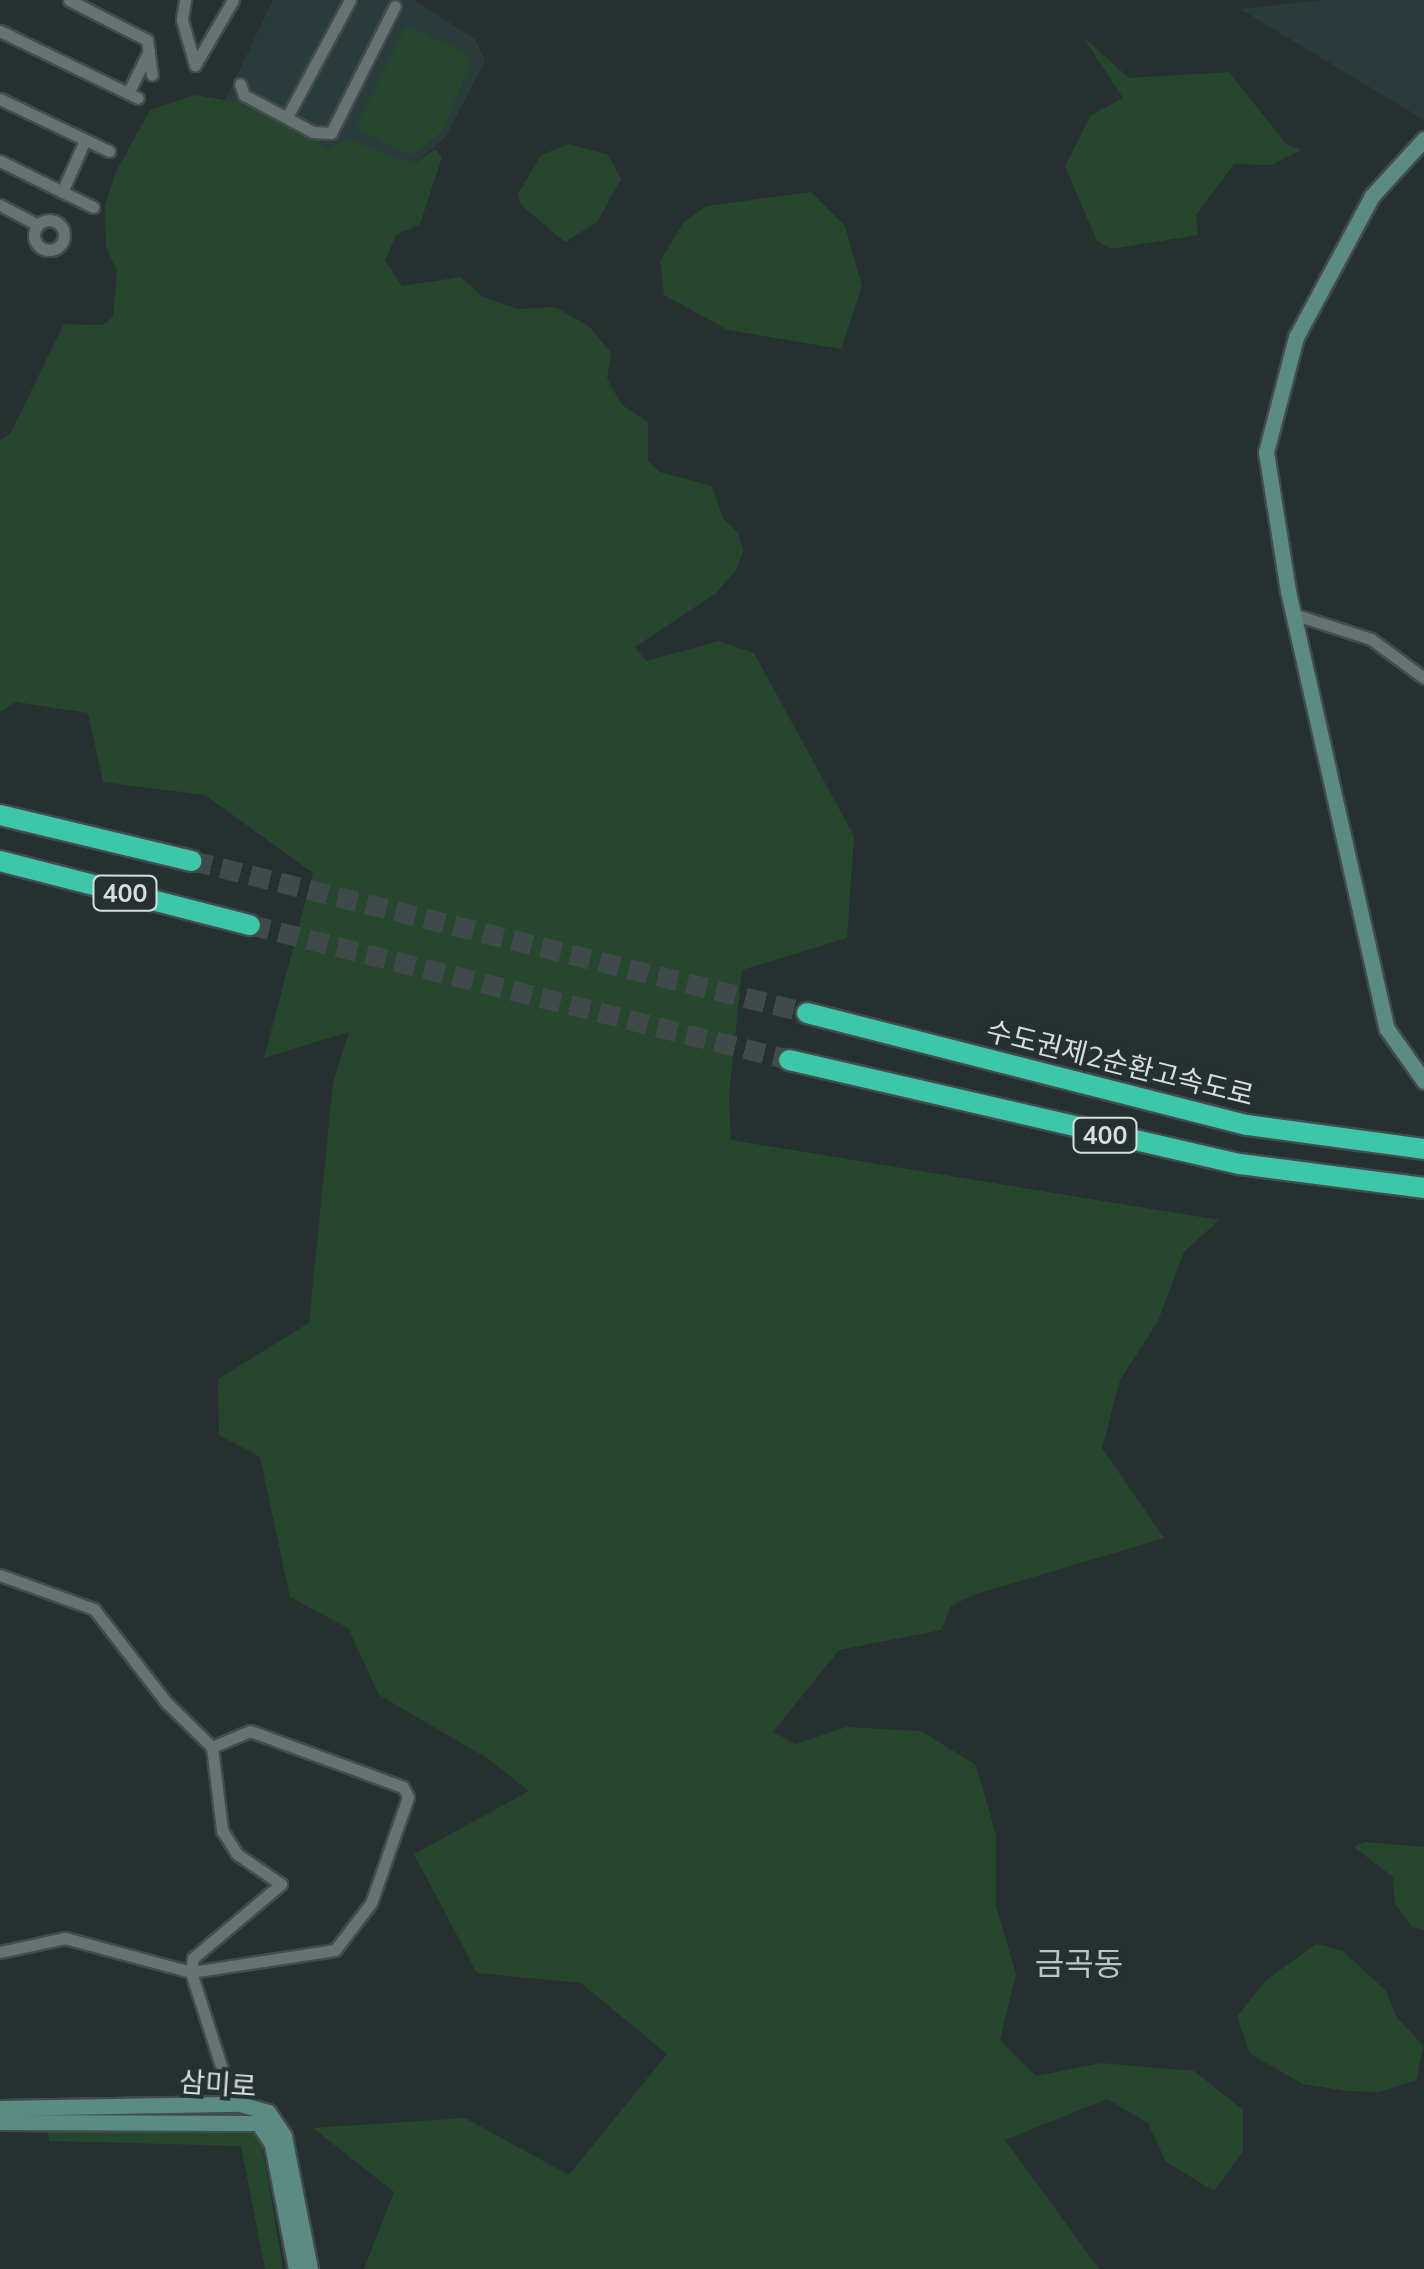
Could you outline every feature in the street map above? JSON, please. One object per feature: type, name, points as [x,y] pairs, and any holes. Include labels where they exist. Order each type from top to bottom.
[{"type":"highway","name":"400","points":[[0,815],[192,861]]},
{"type":"highway","name":"400","points":[[0,861],[250,925]]},
{"type":"highway","name":"수도권제2순환고속도로","points":[[807,1013],[1247,1125],[1424,1148]]},
{"type":"highway","name":"400","points":[[789,1060],[1240,1164],[1424,1188]]},
{"type":"street","points":[[69,0],[136,32],[149,50],[152,75]]},
{"type":"street","points":[[186,0],[182,20],[195,65],[233,0]]},
{"type":"street","points":[[286,118],[350,0]]},
{"type":"street","points":[[240,84],[244,95],[286,118],[330,133],[395,6]]},
{"type":"street","points":[[0,30],[133,96],[149,50]]},
{"type":"street","points":[[0,99],[109,151]]},
{"type":"street","points":[[1424,139],[1372,196],[1282,370],[1267,476],[1293,614],[1386,1029],[1424,1081]]},
{"type":"street","points":[[62,192],[85,140]]},
{"type":"street","points":[[0,160],[92,207]]},
{"type":"street","points":[[0,205],[38,225]]},
{"type":"street","points":[[1293,614],[1372,639],[1424,678]]},
{"type":"street","points":[[0,1575],[94,1610],[167,1703],[212,1747],[222,1830],[238,1854],[281,1884],[192,1958],[190,1972],[232,2104]]},
{"type":"street","points":[[0,1952],[65,1938],[190,1972],[335,1950],[371,1903],[408,1797],[403,1787],[250,1731],[212,1747]]},
{"type":"street","name":"삼미로","points":[[0,2108],[232,2104],[268,2112],[284,2136],[310,2269]]},
{"type":"street","name":"삼미로","points":[[0,2122],[258,2123],[272,2144],[296,2269]]},
{"type":"shaded area","points":[[273,0],[414,0],[475,39],[485,61],[445,138],[414,164],[347,140],[329,148],[225,100]]},
{"type":"shaded area","points":[[1324,0],[1424,0],[1424,120],[1240,9]]},
{"type":"green space","points":[[406,25],[465,53],[470,65],[442,131],[413,156],[355,128]]},
{"type":"green space","points":[[1083,37],[1129,78],[1229,72],[1286,144],[1301,150],[1271,165],[1234,164],[1196,215],[1198,235],[1111,249],[1097,241],[1065,166],[1091,115],[1123,98]]},
{"type":"green space","points":[[195,95],[236,102],[329,148],[347,139],[414,164],[435,149],[442,157],[420,224],[396,235],[385,261],[402,286],[461,277],[483,297],[517,309],[555,307],[590,327],[611,353],[607,379],[622,405],[648,422],[648,461],[660,472],[712,486],[723,518],[738,533],[743,551],[737,569],[716,593],[635,647],[646,661],[719,641],[754,653],[854,836],[847,938],[742,970],[729,1096],[731,1140],[1219,1220],[1184,1252],[1158,1321],[1120,1380],[1102,1448],[1164,1538],[973,1595],[951,1606],[941,1630],[839,1650],[773,1732],[796,1744],[846,1727],[921,1731],[976,1765],[996,1835],[996,1906],[1016,1974],[1000,2040],[1036,2076],[1101,2063],[1194,2071],[1243,2110],[1243,2151],[1214,2191],[1166,2162],[1148,2123],[1107,2099],[1005,2140],[1099,2269],[364,2269],[394,2192],[313,2128],[465,2118],[569,2175],[667,2054],[581,1983],[477,1973],[414,1854],[529,1791],[487,1758],[379,1695],[348,1628],[290,1597],[260,1457],[219,1435],[218,1379],[309,1323],[333,1083],[349,1032],[264,1058],[313,873],[205,795],[103,782],[88,713],[16,702],[0,712],[0,440],[10,434],[64,324],[102,325],[113,317],[117,271],[106,247],[105,206],[116,172],[150,110]]},
{"type":"green space","points":[[569,144],[608,155],[621,179],[597,222],[565,242],[521,205],[518,194],[541,155]]},
{"type":"green space","points":[[811,192],[845,226],[862,286],[841,349],[728,330],[664,295],[660,261],[684,222],[706,206]]},
{"type":"green space","points":[[1364,1842],[1424,1847],[1424,1930],[1412,1927],[1395,1904],[1393,1877],[1354,1847]]},
{"type":"green space","points":[[1316,1944],[1343,1951],[1386,1991],[1396,2016],[1423,2046],[1417,2080],[1379,2092],[1347,2091],[1303,2084],[1250,2054],[1237,2017],[1265,1981]]},
{"type":"green space","points":[[250,2130],[261,2139],[283,2269],[265,2269],[241,2146],[49,2141],[48,2131]]},
{"type":"tunnel","points":[[192,861],[807,1013]]},
{"type":"tunnel","points":[[250,925],[789,1060]]},
{"type":"district","name":"금곡동","points":[[1079,1963]]}]
